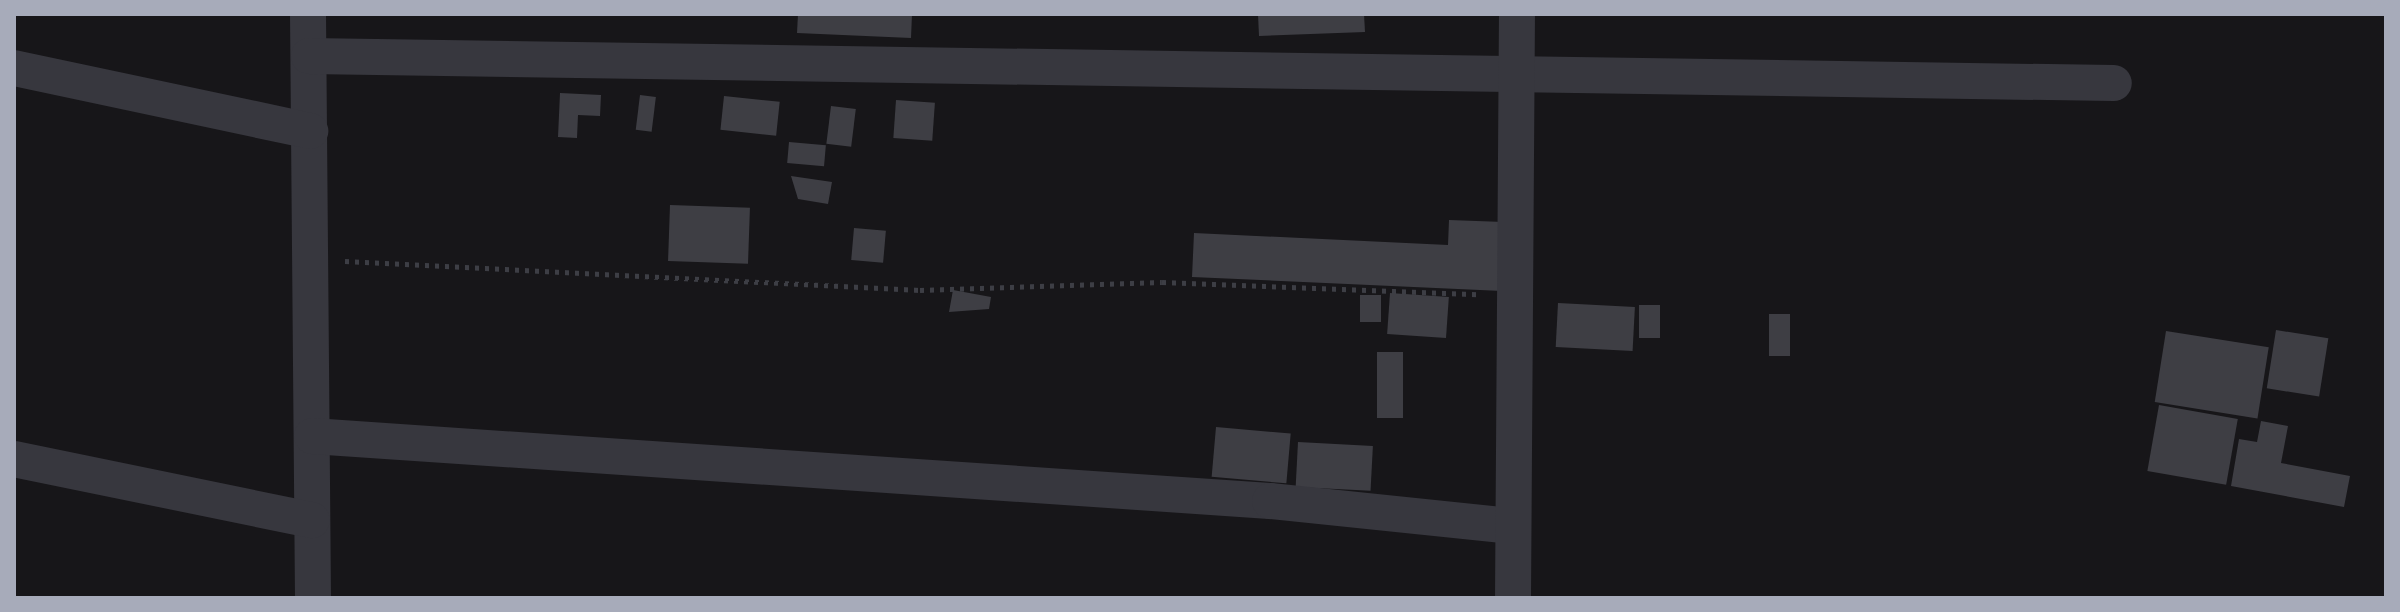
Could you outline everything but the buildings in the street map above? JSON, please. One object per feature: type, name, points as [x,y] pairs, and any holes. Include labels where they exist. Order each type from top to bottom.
[{"type":"street","points":[[308,14],[313,598]]},
{"type":"street","points":[[1513,598],[1517,14]]},
{"type":"street","points":[[309,56],[2114,83]]},
{"type":"street","points":[[14,68],[310,131]]},
{"type":"street","points":[[312,436],[1254,500],[1513,526]]},
{"type":"street","points":[[14,459],[312,520]]},
{"type":"path","points":[[311,260],[920,290],[1162,282],[1515,296]]}]
